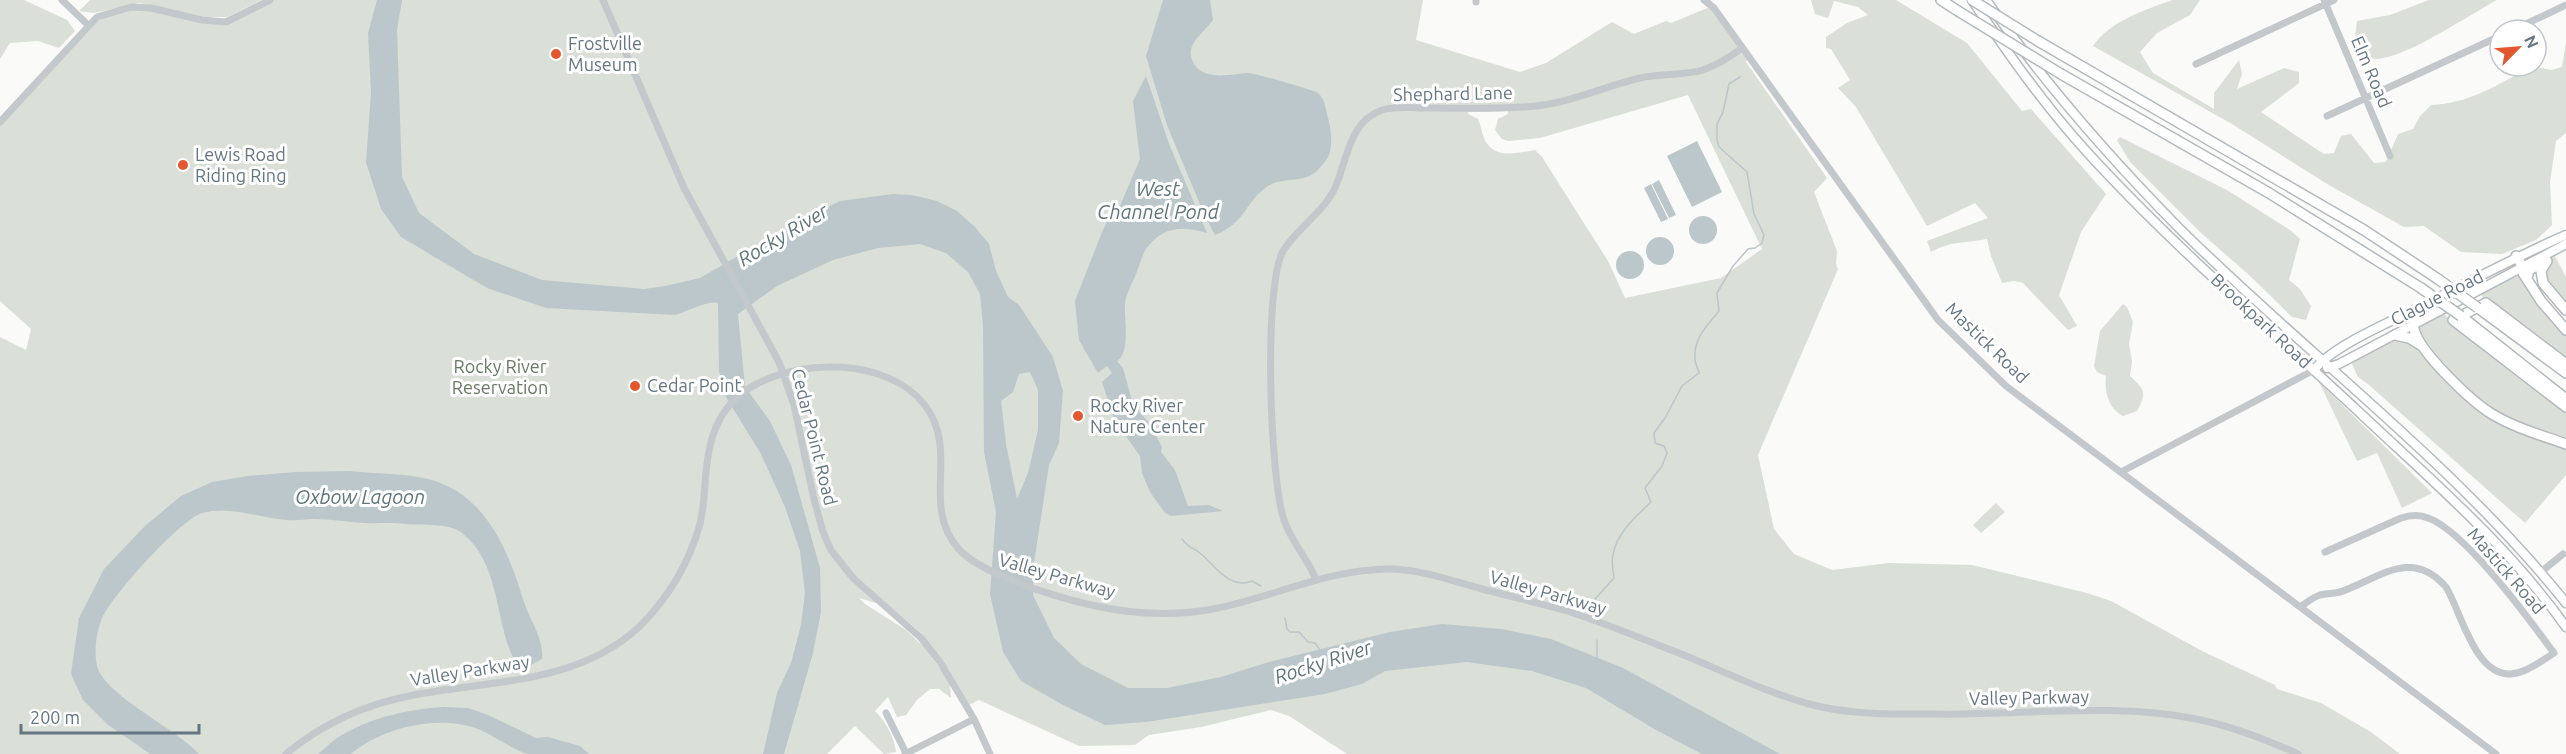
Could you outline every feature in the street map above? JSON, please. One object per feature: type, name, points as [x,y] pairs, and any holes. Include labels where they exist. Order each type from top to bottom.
[{"type":"highway","points":[[1941,0],[2061,74],[2269,193],[2421,288],[2461,316],[2566,399]]},
{"type":"highway","points":[[1972,0],[2038,41],[2336,214],[2438,279],[2566,372]]},
{"type":"highway","points":[[2516,256],[2524,270],[2566,324]]},
{"type":"highway","points":[[2524,270],[2547,261],[2541,271],[2543,283],[2566,310]]},
{"type":"highway","points":[[2524,270],[2523,273],[2541,301],[2566,330]]},
{"type":"highway","points":[[2566,364],[2486,303],[2453,320],[2566,407]]},
{"type":"highway","points":[[2420,307],[2415,316],[2415,332],[2427,350],[2464,392],[2491,414],[2511,424],[2566,444]]},
{"type":"highway","points":[[2395,335],[2409,338],[2427,350]]},
{"type":"main road","name":"Brookpark Road","points":[[1972,0],[2028,80],[2085,150],[2163,229],[2466,512],[2510,557],[2543,595],[2566,627]]},
{"type":"main road","name":"Brookpark Road","points":[[1986,0],[2042,77],[2096,141],[2180,229],[2481,507],[2541,572],[2566,603]]},
{"type":"main road","name":"Clague Road","points":[[2314,370],[2322,360],[2420,307],[2516,256],[2566,235]]},
{"type":"main road","name":"Clague Road","points":[[2314,370],[2330,367],[2414,326],[2524,270],[2566,244]]},
{"type":"street","points":[[62,0],[88,25]]},
{"type":"street","points":[[0,122],[97,17],[131,7],[152,8],[202,20],[225,22],[270,0]]},
{"type":"street","name":"Cedar Point Road","points":[[603,0],[684,188],[784,374],[794,405],[823,532],[831,550],[853,578],[921,638],[940,662],[974,719],[990,754]]},
{"type":"street","name":"Mastick Road","points":[[1704,0],[1714,8],[1938,320],[2006,386],[2496,754]]},
{"type":"street","points":[[2196,64],[2325,2],[2334,0]]},
{"type":"street","name":"Elm Road","points":[[2325,2],[2390,156]]},
{"type":"street","points":[[2538,18],[2566,5]]},
{"type":"street","points":[[2327,116],[2488,42]]},
{"type":"street","name":"Shephard Lane","points":[[1316,580],[1291,537],[1279,503],[1272,400],[1273,287],[1284,251],[1334,191],[1352,140],[1360,126],[1371,116],[1394,108],[1523,107],[1554,104],[1582,98],[1640,78],[1702,70],[1728,58],[1742,48]]},
{"type":"street","name":"Valley Parkway","points":[[286,754],[326,724],[370,706],[409,696],[541,676],[567,668],[608,650],[625,638],[641,625],[667,594],[678,578],[693,545],[701,520],[710,445],[715,425],[728,405],[748,388],[784,374],[818,368],[856,369],[891,378],[905,386],[922,402],[937,430],[941,448],[940,512],[945,530],[964,555],[990,572],[1083,603],[1119,610],[1185,612],[1215,609],[1316,580],[1360,571],[1392,569],[1432,575],[1571,612],[1766,689],[1824,707],[1877,713],[1959,715],[2129,712],[2161,714],[2198,719],[2255,735],[2298,754]]},
{"type":"street","name":"Clague Road","points":[[2121,472],[2314,370]]},
{"type":"street","name":"Mastick Road","points":[[2300,607],[2319,595],[2342,592],[2393,569],[2416,568],[2438,577],[2446,587],[2478,656],[2493,670],[2502,673],[2519,673],[2554,653],[2500,584],[2451,532],[2431,519],[2410,515],[2325,552]]},
{"type":"street","points":[[2541,572],[2563,554]]},
{"type":"street","points":[[886,713],[905,754],[974,719]]},
{"type":"green space","points":[[0,0],[24,0],[67,20],[75,31],[59,48],[38,41],[10,43],[0,59]]},
{"type":"green space","points":[[90,0],[261,0],[227,17],[202,17],[139,3],[94,13],[79,11]]},
{"type":"green space","name":"Rocky River Reservation","points":[[273,0],[1423,0],[1416,40],[1520,72],[1546,63],[1612,22],[1634,34],[1666,21],[1671,23],[1710,7],[1748,59],[1746,62],[1827,178],[1814,192],[1837,251],[1838,269],[1758,455],[1774,529],[1794,554],[1832,570],[1889,563],[1972,565],[2087,593],[2111,601],[2204,652],[2275,685],[2277,689],[2321,703],[2371,732],[2400,754],[1347,754],[1289,716],[1271,710],[1201,727],[1149,735],[1135,745],[1079,746],[979,700],[967,706],[920,632],[892,608],[859,598],[906,630],[924,647],[950,682],[951,698],[939,689],[930,689],[917,700],[906,715],[897,717],[888,697],[875,711],[889,730],[896,752],[884,754],[855,726],[827,754],[0,754],[0,337],[26,350],[31,329],[0,301],[0,121],[94,18],[139,5],[224,25]],"holes":[[[1688,95],[1762,249],[1721,278],[1625,298],[1608,261],[1542,157],[1535,150],[1506,153],[1493,150],[1484,138],[1478,119],[1468,112],[1508,111],[1508,114],[1498,119],[1495,130],[1502,139],[1508,141],[1540,138]]]},
{"type":"green space","points":[[1811,0],[1896,0],[1967,43],[2022,111],[2031,109],[2106,194],[2081,232],[2059,295],[2077,326],[2068,330],[2023,283],[2014,281],[2002,283],[1987,239],[1951,244],[1931,252],[1927,241],[1988,218],[1975,203],[1927,226],[1856,107],[1838,88],[1850,80],[1831,49],[1826,48],[1826,37],[1847,23],[1868,15],[1858,7],[1834,1],[1828,18],[1815,14]]},
{"type":"green space","points":[[2172,0],[2200,0],[2190,15],[2157,33],[2140,52],[2153,73],[2214,109],[2214,93],[2239,60],[2242,74],[2237,89],[2284,68],[2299,72],[2299,83],[2261,112],[2324,154],[2334,153],[2341,136],[2351,134],[2374,163],[2386,162],[2398,134],[2413,129],[2420,116],[2431,105],[2471,97],[2510,78],[2548,78],[2548,69],[2562,67],[2566,42],[2566,133],[2556,141],[2550,182],[2552,225],[2536,240],[2502,254],[2461,252],[2424,226],[2404,227],[2327,184],[2232,124],[2093,46],[2100,37],[2118,23]]},
{"type":"green space","points":[[2429,0],[2497,0],[2432,38],[2395,55],[2380,59],[2368,58],[2354,46],[2357,21],[2390,15]]},
{"type":"green space","points":[[2120,137],[2227,190],[2290,230],[2300,239],[2289,280],[2300,289],[2311,306],[2306,320],[2292,317],[2200,232],[2130,162],[2117,140]]},
{"type":"green space","points":[[2555,256],[2566,277],[2566,310],[2543,283],[2547,261]]},
{"type":"green space","points":[[2523,273],[2566,330],[2566,364],[2486,303],[2481,294]]},
{"type":"green space","points":[[2123,304],[2127,307],[2133,322],[2129,344],[2132,361],[2130,376],[2139,385],[2143,395],[2137,411],[2123,416],[2108,399],[2106,376],[2097,372],[2094,366],[2100,331]]},
{"type":"green space","points":[[2442,313],[2566,407],[2566,441],[2514,421],[2485,404],[2456,378],[2422,336],[2419,327]]},
{"type":"green space","points":[[2397,338],[2411,341],[2420,348],[2460,395],[2479,410],[2510,429],[2566,450],[2566,475],[2525,523],[2358,377],[2352,364],[2356,359]]},
{"type":"green space","points":[[2319,382],[2432,493],[2402,508],[2377,453],[2357,461]]},
{"type":"green space","points":[[1996,503],[2005,512],[1981,533],[1973,525]]},
{"type":"water","name":"Rocky River","points":[[377,0],[402,0],[397,30],[402,177],[419,213],[474,254],[542,280],[644,289],[700,278],[783,230],[840,201],[893,194],[912,195],[937,201],[957,211],[989,244],[996,271],[1008,297],[1019,305],[1053,357],[1063,391],[1059,443],[1049,465],[1034,563],[1033,595],[1054,638],[1081,664],[1128,688],[1167,688],[1221,677],[1269,662],[1390,632],[1442,624],[1502,629],[1551,639],[1623,668],[1780,754],[1702,754],[1656,730],[1586,688],[1532,671],[1467,662],[1385,671],[1362,684],[1325,694],[1146,722],[1105,725],[1021,681],[1003,652],[990,594],[996,512],[984,452],[983,325],[980,294],[968,272],[946,253],[920,244],[878,248],[833,260],[777,286],[738,314],[745,387],[770,421],[791,465],[820,568],[821,612],[813,653],[784,754],[763,754],[777,693],[791,663],[801,625],[805,593],[800,551],[785,507],[761,454],[726,397],[719,371],[718,303],[703,305],[675,315],[546,308],[487,288],[401,237],[381,209],[366,162],[371,92],[368,33]],"holes":[[[1030,372],[1038,390],[1038,430],[1028,473],[1017,499],[1006,444],[1001,401],[1013,392],[1019,374]]]},
{"type":"water","points":[[1163,0],[1210,0],[1213,20],[1196,39],[1191,50],[1193,62],[1203,72],[1210,75],[1248,73],[1314,91],[1322,98],[1329,122],[1331,137],[1329,155],[1315,172],[1303,178],[1268,186],[1254,198],[1233,224],[1215,235],[1167,125],[1146,56]]},
{"type":"water","name":"West Channel Pond","points":[[1146,76],[1169,144],[1207,233],[1189,229],[1165,232],[1146,249],[1126,300],[1124,350],[1117,361],[1123,368],[1133,404],[1150,424],[1162,447],[1161,452],[1175,470],[1188,506],[1209,505],[1223,511],[1171,516],[1165,513],[1150,492],[1142,473],[1140,456],[1114,419],[1102,382],[1112,373],[1107,366],[1098,373],[1079,340],[1075,301],[1102,232],[1112,212],[1119,208],[1140,159],[1133,101]]},
{"type":"water","points":[[1697,141],[1722,192],[1692,207],[1667,156]]},
{"type":"water","points":[[1659,180],[1676,215],[1669,218],[1652,184]]},
{"type":"water","points":[[1651,184],[1668,219],[1661,222],[1644,188]]},
{"type":"water","points":[[1703,216],[1713,220],[1717,230],[1713,240],[1703,244],[1693,240],[1689,230],[1693,220]]},
{"type":"water","points":[[1660,237],[1670,241],[1674,251],[1670,261],[1660,265],[1650,261],[1646,251],[1650,241]]},
{"type":"water","points":[[1630,251],[1640,255],[1644,265],[1640,275],[1630,279],[1620,275],[1616,265],[1620,255]]},
{"type":"water","name":"Oxbow Lagoon","points":[[350,471],[432,480],[467,498],[481,512],[502,544],[541,644],[542,659],[529,666],[517,665],[509,649],[485,562],[475,546],[462,533],[450,527],[320,519],[287,520],[224,510],[202,513],[192,518],[146,561],[106,610],[97,637],[97,666],[113,689],[199,754],[150,754],[107,724],[83,700],[71,674],[79,618],[104,569],[145,526],[181,496],[212,482],[296,472]]},
{"type":"water","points":[[443,707],[468,708],[536,738],[548,737],[580,746],[589,754],[528,754],[478,729],[463,725],[429,723],[395,730],[351,754],[318,754],[340,736],[367,723],[405,712]]},
{"type":"waterway","points":[[1592,610],[1595,599],[1614,578],[1612,558],[1618,540],[1639,513],[1651,502],[1645,488],[1662,466],[1667,453],[1664,446],[1655,443],[1654,433],[1682,386],[1699,373],[1695,361],[1696,345],[1702,332],[1719,311],[1717,293],[1733,266],[1748,249],[1755,248],[1762,243],[1764,235],[1754,214],[1747,172],[1719,147],[1717,140],[1717,124],[1723,112],[1729,84],[1740,77]]},
{"type":"waterway","points":[[1182,539],[1230,580],[1244,583],[1252,581],[1261,586]]},
{"type":"waterway","name":"Rocky River","points":[[1285,618],[1287,629],[1290,632],[1299,632],[1308,642],[1315,643],[1320,650]]},
{"type":"waterway","points":[[1597,640],[1597,658]]},
{"type":"place","name":"Frostville Museum","points":[[556,54]]},
{"type":"place","name":"Lewis Road Riding Ring","points":[[183,165]]},
{"type":"place","name":"Cedar Point","points":[[635,386]]},
{"type":"place","name":"Rocky River Nature Center","points":[[1078,416]]}]
